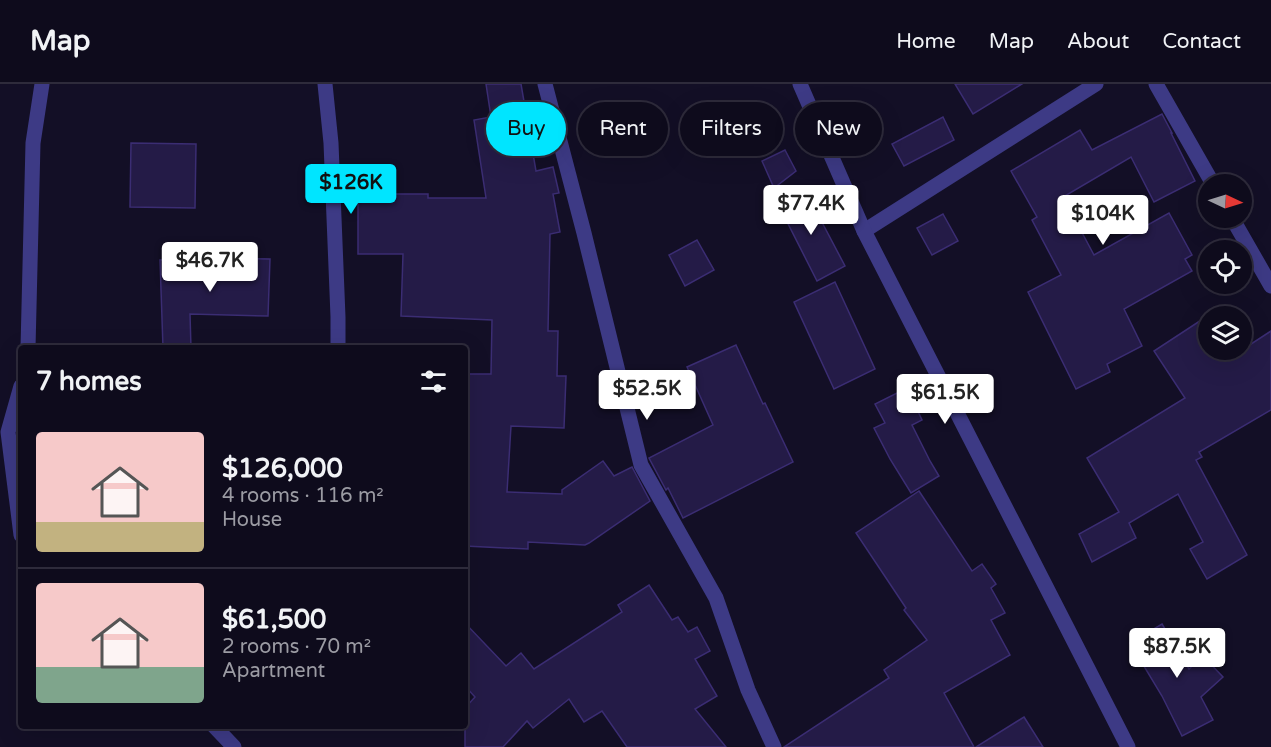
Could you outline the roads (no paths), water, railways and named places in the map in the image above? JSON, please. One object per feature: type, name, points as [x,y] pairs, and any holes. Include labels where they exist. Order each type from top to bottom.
[{"type":"street","points":[[28,345],[33,144],[42,84]]},
{"type":"street","points":[[324,84],[331,143],[338,345]]},
{"type":"street","points":[[545,84],[641,465],[716,598],[748,690],[774,747]]},
{"type":"street","points":[[800,84],[864,231],[1128,747]]},
{"type":"street","points":[[864,231],[1096,84]]},
{"type":"street","points":[[1156,84],[1207,174]]},
{"type":"street","points":[[1238,228],[1271,286]]},
{"type":"street","points":[[18,397],[8,432],[18,511]]},
{"type":"street","points":[[217,729],[234,747]]}]
